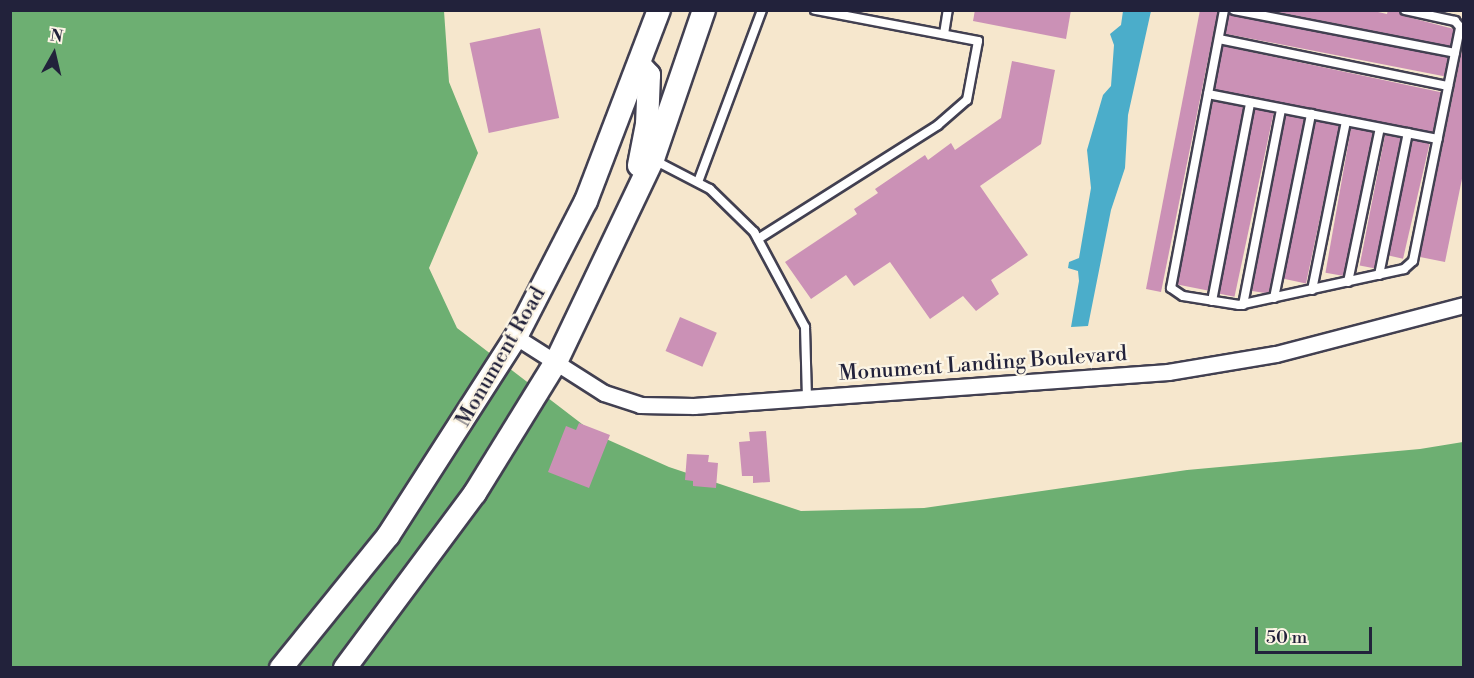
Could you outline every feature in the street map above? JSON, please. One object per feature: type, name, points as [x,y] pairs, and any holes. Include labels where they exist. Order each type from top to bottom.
[{"type":"main road","name":"Monument Road","points":[[281,668],[388,536],[516,337],[586,201],[659,10]]},
{"type":"main road","points":[[345,668],[475,493],[556,362],[627,219],[653,159],[704,10]]},
{"type":"main road","points":[[627,219],[647,124],[649,75],[639,64]]},
{"type":"street","name":"Monument Landing Boulevard","points":[[516,337],[604,393],[640,405],[694,406],[1168,372],[1276,354],[1464,305]]},
{"type":"lane","points":[[698,182],[762,10]]},
{"type":"lane","points":[[758,239],[938,125],[967,100],[978,41],[815,10]]},
{"type":"lane","points":[[944,34],[948,10]]},
{"type":"lane","points":[[1224,10],[1171,288],[1176,295],[1243,305],[1404,269],[1413,261],[1455,53],[1458,22],[1405,10]]},
{"type":"lane","points":[[1234,10],[1455,53]]},
{"type":"lane","points":[[1218,39],[1448,86]]},
{"type":"lane","points":[[1208,94],[1438,139]]},
{"type":"lane","points":[[1212,301],[1250,103]]},
{"type":"lane","points":[[1243,305],[1281,109]]},
{"type":"lane","points":[[1274,298],[1311,114]]},
{"type":"lane","points":[[1312,290],[1346,121]]},
{"type":"lane","points":[[1348,282],[1380,128]]},
{"type":"lane","points":[[1379,275],[1408,133]]},
{"type":"lane","points":[[653,159],[698,182],[758,239],[805,327],[807,397]]},
{"type":"green space","points":[[10,11],[444,11],[449,82],[478,153],[429,268],[457,328],[595,434],[669,467],[801,511],[924,508],[1187,470],[1420,449],[1463,442],[1463,667],[11,667]]},
{"type":"water","points":[[1123,11],[1151,11],[1128,115],[1125,168],[1111,210],[1088,326],[1071,327],[1079,281],[1078,271],[1068,268],[1069,262],[1079,258],[1091,188],[1087,150],[1103,95],[1111,86],[1114,45],[1110,34],[1121,25]]},
{"type":"building","points":[[975,10],[1071,10],[1066,39],[973,21]]},
{"type":"building","points":[[1200,10],[1218,10],[1161,292],[1146,289]]},
{"type":"building","points":[[1268,10],[1369,10],[1387,14],[1388,10],[1399,10],[1404,16],[1454,29],[1450,46]]},
{"type":"building","points":[[1229,14],[1448,57],[1444,76],[1225,34]]},
{"type":"building","points":[[540,28],[559,118],[489,133],[470,43]]},
{"type":"building","points":[[1464,40],[1464,169],[1445,262],[1420,257]]},
{"type":"building","points":[[1223,46],[1441,92],[1432,135],[1214,89]]},
{"type":"building","points":[[1012,61],[1055,70],[1041,144],[980,186],[1028,255],[991,280],[999,294],[976,311],[963,296],[930,319],[890,262],[854,286],[846,275],[811,299],[785,262],[857,214],[854,209],[878,193],[875,189],[925,155],[928,160],[951,143],[955,150],[1001,118]]},
{"type":"building","points":[[1213,101],[1243,107],[1208,290],[1177,285]]},
{"type":"building","points":[[1255,109],[1274,113],[1234,297],[1216,293]]},
{"type":"building","points":[[1286,115],[1304,119],[1269,292],[1252,291]]},
{"type":"building","points":[[1316,121],[1339,126],[1306,283],[1283,278]]},
{"type":"building","points":[[1351,128],[1373,132],[1347,277],[1325,273]]},
{"type":"building","points":[[1385,135],[1401,138],[1375,269],[1360,266]]},
{"type":"building","points":[[1413,140],[1430,144],[1403,259],[1386,255]]},
{"type":"building","points":[[680,317],[717,333],[702,367],[666,351]]},
{"type":"building","points":[[579,423],[610,435],[589,488],[548,472],[566,426],[576,430]]},
{"type":"building","points":[[766,431],[770,482],[753,483],[753,476],[742,476],[739,442],[750,441],[749,432]]},
{"type":"building","points":[[687,454],[709,455],[708,462],[718,463],[716,488],[693,486],[693,481],[685,480]]}]
